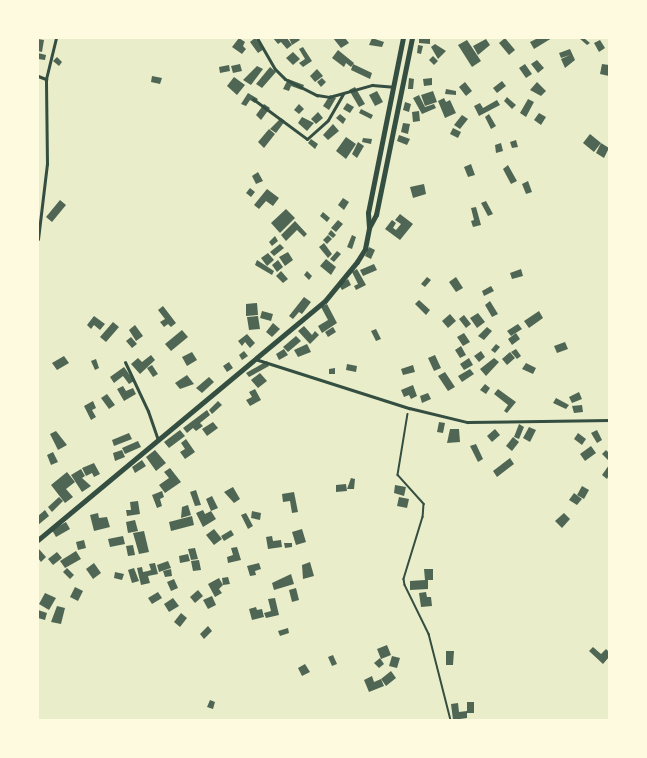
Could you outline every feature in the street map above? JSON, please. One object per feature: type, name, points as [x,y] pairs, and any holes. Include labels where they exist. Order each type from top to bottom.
[{"type":"main road","points":[[38,540],[325,301],[357,262],[365,249],[369,228],[368,213],[403,38]]},
{"type":"main road","points":[[369,228],[376,215],[412,38]]},
{"type":"street","points":[[38,239],[47,164],[46,79],[56,38]]},
{"type":"street","points":[[257,38],[275,69],[285,79],[317,95],[329,98],[372,85],[393,87]]},
{"type":"street","points":[[38,76],[46,79]]},
{"type":"street","points":[[253,99],[307,139],[328,120],[343,94]]},
{"type":"street","points":[[255,359],[409,408],[467,422],[609,420]]},
{"type":"street","points":[[125,362],[148,411],[158,440]]},
{"type":"path","points":[[409,408],[398,475],[424,504],[423,517],[404,579],[429,634],[451,720]]},
{"type":"building","points":[[239,38],[245,42],[243,46],[246,49],[242,54],[232,47]]},
{"type":"building","points":[[255,38],[264,49],[258,53],[250,42]]},
{"type":"building","points":[[273,38],[287,38],[292,45],[287,49]]},
{"type":"building","points":[[289,38],[298,38],[300,40],[292,45]]},
{"type":"building","points":[[333,38],[345,38],[349,43],[341,48]]},
{"type":"building","points":[[372,38],[384,42],[382,47],[369,45]]},
{"type":"building","points":[[419,38],[430,38],[430,44],[419,43]]},
{"type":"building","points":[[505,38],[515,50],[509,55],[499,43]]},
{"type":"building","points":[[538,38],[552,38],[534,49],[530,42]]},
{"type":"building","points":[[579,38],[584,38],[590,43],[587,45]]},
{"type":"building","points":[[38,39],[44,40],[42,52],[38,51]]},
{"type":"building","points":[[486,39],[490,45],[478,55],[473,46]]},
{"type":"building","points":[[467,40],[481,61],[472,67],[458,45]]},
{"type":"building","points":[[600,40],[605,48],[599,52],[594,43]]},
{"type":"building","points":[[435,44],[446,51],[438,59],[431,47]]},
{"type":"building","points":[[418,45],[423,46],[421,54],[417,53]]},
{"type":"building","points":[[303,47],[312,61],[303,67],[299,63],[305,59],[299,49]]},
{"type":"building","points":[[570,49],[575,60],[565,68],[561,59],[570,55],[561,58],[559,53]]},
{"type":"building","points":[[338,50],[354,63],[351,67],[346,63],[344,67],[332,58]]},
{"type":"building","points":[[293,52],[300,59],[293,65],[286,58]]},
{"type":"building","points":[[38,53],[46,55],[45,60],[38,59]]},
{"type":"building","points":[[433,56],[438,61],[434,65],[429,60]]},
{"type":"building","points":[[57,57],[62,62],[59,66],[53,61]]},
{"type":"building","points":[[537,60],[544,68],[538,73],[531,64]]},
{"type":"building","points":[[240,64],[242,71],[233,73],[231,66]]},
{"type":"building","points":[[353,64],[372,73],[370,79],[351,70]]},
{"type":"building","points":[[525,64],[532,74],[526,78],[519,68]]},
{"type":"building","points":[[602,64],[609,65],[609,76],[600,74]]},
{"type":"building","points":[[229,65],[230,71],[220,73],[219,67]]},
{"type":"building","points":[[257,66],[263,69],[251,85],[243,80]]},
{"type":"building","points":[[270,67],[276,72],[262,88],[256,84]]},
{"type":"building","points":[[317,69],[323,76],[315,82],[310,76]]},
{"type":"building","points":[[152,76],[162,78],[160,84],[151,82]]},
{"type":"building","points":[[234,77],[245,85],[237,95],[227,86]]},
{"type":"building","points":[[322,78],[326,82],[321,87],[317,82]]},
{"type":"building","points":[[409,78],[414,79],[413,89],[408,89]]},
{"type":"building","points":[[432,78],[432,85],[424,86],[423,79]]},
{"type":"building","points":[[288,79],[304,85],[302,90],[291,86],[289,91],[283,89]]},
{"type":"building","points":[[502,81],[506,86],[497,93],[493,88]]},
{"type":"building","points":[[465,82],[472,91],[466,96],[459,87]]},
{"type":"building","points":[[537,82],[546,91],[541,96],[530,90]]},
{"type":"building","points":[[355,87],[365,104],[359,107],[349,90]]},
{"type":"building","points":[[446,89],[456,91],[456,95],[445,94]]},
{"type":"building","points":[[377,91],[383,102],[375,106],[369,95]]},
{"type":"building","points":[[433,91],[437,102],[425,106],[421,95]]},
{"type":"building","points":[[248,93],[258,99],[255,103],[250,100],[246,106],[241,104]]},
{"type":"building","points":[[330,95],[336,98],[329,110],[323,106]]},
{"type":"building","points":[[419,95],[425,107],[434,104],[436,108],[422,114],[413,98]]},
{"type":"building","points":[[507,97],[516,105],[512,109],[504,101]]},
{"type":"building","points":[[444,98],[446,102],[450,100],[456,113],[445,118],[438,101]]},
{"type":"building","points":[[528,99],[534,102],[526,117],[520,113]]},
{"type":"building","points":[[497,100],[500,105],[479,116],[474,106],[480,103],[483,108]]},
{"type":"building","points":[[405,102],[411,104],[409,112],[403,110]]},
{"type":"building","points":[[347,103],[354,107],[350,113],[343,109]]},
{"type":"building","points":[[264,104],[270,108],[261,120],[256,115]]},
{"type":"building","points":[[299,104],[304,109],[299,114],[294,110]]},
{"type":"building","points":[[361,109],[373,115],[371,119],[359,113]]},
{"type":"building","points":[[419,111],[420,121],[413,122],[412,112]]},
{"type":"building","points":[[318,112],[323,118],[316,124],[311,119]]},
{"type":"building","points":[[539,113],[546,117],[541,125],[534,120]]},
{"type":"building","points":[[340,114],[346,119],[343,124],[336,118]]},
{"type":"building","points":[[489,114],[496,126],[491,129],[485,117]]},
{"type":"building","points":[[462,115],[468,119],[460,129],[454,125]]},
{"type":"building","points":[[302,117],[314,123],[307,131],[298,123]]},
{"type":"building","points":[[281,118],[285,121],[276,133],[270,129]]},
{"type":"building","points":[[403,123],[410,124],[408,134],[401,132]]},
{"type":"building","points":[[333,124],[339,131],[328,140],[323,135]]},
{"type":"building","points":[[453,128],[461,132],[458,138],[450,134]]},
{"type":"building","points":[[269,129],[275,134],[264,148],[258,142]]},
{"type":"building","points":[[590,134],[601,143],[594,152],[583,143]]},
{"type":"building","points":[[399,135],[410,139],[407,145],[397,141]]},
{"type":"building","points":[[346,137],[356,144],[346,159],[336,151]]},
{"type":"building","points":[[363,138],[372,139],[371,144],[362,142]]},
{"type":"building","points":[[311,139],[318,144],[315,149],[308,143]]},
{"type":"building","points":[[516,140],[518,147],[512,148],[510,142]]},
{"type":"building","points":[[358,142],[364,146],[357,158],[352,154]]},
{"type":"building","points":[[501,143],[503,151],[496,153],[495,145]]},
{"type":"building","points":[[601,143],[609,148],[604,158],[596,153]]},
{"type":"building","points":[[471,164],[475,175],[468,177],[464,167]]},
{"type":"building","points":[[508,165],[517,181],[511,184],[503,169]]},
{"type":"building","points":[[258,172],[263,181],[256,184],[252,176]]},
{"type":"building","points":[[528,181],[532,192],[526,194],[522,184]]},
{"type":"building","points":[[424,184],[426,194],[413,198],[410,187]]},
{"type":"building","points":[[250,188],[255,192],[251,197],[246,193]]},
{"type":"building","points":[[267,189],[279,198],[273,206],[266,201],[259,209],[254,205]]},
{"type":"building","points":[[343,198],[349,202],[344,210],[338,205]]},
{"type":"building","points":[[60,200],[66,205],[52,222],[46,217]]},
{"type":"building","points":[[486,201],[493,214],[488,216],[481,203]]},
{"type":"building","points":[[476,207],[481,225],[473,227],[471,208]]},
{"type":"building","points":[[286,209],[295,218],[280,233],[271,223]]},
{"type":"building","points":[[323,212],[330,218],[327,222],[320,216]]},
{"type":"building","points":[[400,214],[413,224],[400,240],[385,229],[392,220],[396,223],[393,228],[396,230],[401,224],[395,220]]},
{"type":"building","points":[[338,220],[343,224],[336,232],[331,228]]},
{"type":"building","points":[[295,221],[307,234],[304,237],[297,230],[286,241],[281,235]]},
{"type":"building","points":[[331,230],[336,235],[333,238],[328,234]]},
{"type":"building","points":[[328,235],[332,239],[327,244],[323,240]]},
{"type":"building","points":[[352,235],[356,237],[352,249],[347,247]]},
{"type":"building","points":[[275,236],[278,241],[272,246],[269,242]]},
{"type":"building","points":[[324,243],[332,254],[328,258],[319,247]]},
{"type":"building","points":[[280,244],[284,248],[274,256],[270,252]]},
{"type":"building","points":[[369,247],[375,250],[371,259],[365,256]]},
{"type":"building","points":[[337,251],[341,254],[334,262],[330,259]]},
{"type":"building","points":[[288,252],[293,260],[285,266],[279,257]]},
{"type":"building","points":[[268,253],[274,260],[267,266],[261,258]]},
{"type":"building","points":[[326,259],[336,267],[331,275],[320,266]]},
{"type":"building","points":[[257,260],[274,271],[272,275],[255,265]]},
{"type":"building","points":[[278,260],[283,267],[277,272],[272,265]]},
{"type":"building","points":[[374,264],[377,270],[363,276],[360,270]]},
{"type":"building","points":[[357,269],[366,285],[356,290],[354,286],[358,284],[352,272]]},
{"type":"building","points":[[521,269],[523,276],[512,279],[510,273]]},
{"type":"building","points":[[281,271],[288,279],[283,283],[276,276]]},
{"type":"building","points":[[307,271],[312,276],[309,280],[304,275]]},
{"type":"building","points":[[427,277],[431,280],[425,287],[421,284]]},
{"type":"building","points":[[456,277],[463,288],[456,292],[449,282]]},
{"type":"building","points":[[348,279],[351,285],[342,290],[339,285]]},
{"type":"building","points":[[491,286],[494,291],[484,296],[482,291]]},
{"type":"building","points":[[304,297],[311,302],[302,314],[299,312],[293,319],[289,316]]},
{"type":"building","points":[[419,300],[430,310],[426,315],[415,304]]},
{"type":"building","points":[[490,301],[498,314],[492,317],[485,305]]},
{"type":"building","points":[[257,303],[258,315],[246,316],[246,304]]},
{"type":"building","points":[[327,304],[337,323],[322,333],[318,326],[328,320],[321,307]]},
{"type":"building","points":[[163,306],[176,323],[171,327],[168,324],[164,327],[160,322],[165,319],[158,310]]},
{"type":"building","points":[[262,311],[273,314],[271,321],[260,318]]},
{"type":"building","points":[[539,311],[543,318],[529,328],[524,321]]},
{"type":"building","points":[[478,313],[485,322],[477,328],[470,318]]},
{"type":"building","points":[[450,314],[456,321],[448,328],[442,321]]},
{"type":"building","points":[[464,315],[471,324],[466,328],[459,319]]},
{"type":"building","points":[[94,316],[105,324],[100,330],[94,325],[91,329],[87,325]]},
{"type":"building","points":[[258,316],[260,329],[249,330],[247,317]]},
{"type":"building","points":[[113,322],[119,327],[106,342],[100,337]]},
{"type":"building","points":[[273,323],[280,329],[272,337],[266,332]]},
{"type":"building","points":[[518,324],[522,329],[511,336],[507,331]]},
{"type":"building","points":[[135,325],[143,336],[136,341],[129,330]]},
{"type":"building","points":[[304,326],[312,335],[315,331],[319,335],[310,344],[298,331]]},
{"type":"building","points":[[333,327],[336,332],[328,337],[325,332]]},
{"type":"building","points":[[487,327],[492,331],[484,340],[478,336]]},
{"type":"building","points":[[376,329],[381,339],[376,341],[371,331]]},
{"type":"building","points":[[182,330],[188,337],[171,351],[165,344]]},
{"type":"building","points":[[464,333],[470,342],[463,346],[457,337]]},
{"type":"building","points":[[516,333],[520,339],[512,345],[508,339]]},
{"type":"building","points":[[247,334],[255,343],[250,348],[245,342],[242,346],[238,341]]},
{"type":"building","points":[[296,336],[301,341],[288,352],[283,347]]},
{"type":"building","points":[[131,337],[137,344],[132,348],[126,341]]},
{"type":"building","points":[[565,342],[568,349],[557,353],[554,346]]},
{"type":"building","points":[[307,344],[311,352],[298,357],[294,350]]},
{"type":"building","points":[[496,344],[500,347],[495,353],[491,350]]},
{"type":"building","points":[[461,346],[466,355],[460,358],[455,350]]},
{"type":"building","points":[[284,349],[288,355],[279,360],[276,354]]},
{"type":"building","points":[[516,349],[521,356],[517,359],[511,352]]},
{"type":"building","points":[[244,351],[248,356],[242,360],[239,355]]},
{"type":"building","points":[[481,351],[485,357],[479,362],[474,356]]},
{"type":"building","points":[[192,352],[197,360],[187,366],[182,357]]},
{"type":"building","points":[[510,352],[515,358],[507,365],[502,359]]},
{"type":"building","points":[[151,355],[155,360],[140,374],[131,364],[138,358],[142,362]]},
{"type":"building","points":[[435,355],[441,368],[434,371],[428,358]]},
{"type":"building","points":[[64,356],[69,363],[57,370],[52,363]]},
{"type":"building","points":[[469,358],[473,365],[464,370],[460,364]]},
{"type":"building","points":[[494,358],[499,362],[486,376],[480,369]]},
{"type":"building","points":[[96,359],[99,368],[95,370],[91,361]]},
{"type":"building","points":[[267,361],[269,366],[249,377],[246,373]]},
{"type":"building","points":[[229,362],[233,368],[227,372],[223,366]]},
{"type":"building","points":[[526,363],[536,368],[533,374],[522,369]]},
{"type":"building","points":[[347,364],[357,366],[356,372],[346,370]]},
{"type":"building","points":[[152,365],[158,374],[153,377],[147,368]]},
{"type":"building","points":[[413,365],[415,372],[403,375],[401,369]]},
{"type":"building","points":[[124,367],[134,381],[129,384],[123,376],[114,383],[110,377]]},
{"type":"building","points":[[335,368],[335,374],[329,374],[329,369]]},
{"type":"building","points":[[470,369],[474,374],[462,382],[458,376]]},
{"type":"building","points":[[445,372],[455,387],[448,391],[438,376]]},
{"type":"building","points":[[260,373],[267,381],[258,388],[251,380]]},
{"type":"building","points":[[187,375],[194,384],[180,389],[175,383]]},
{"type":"building","points":[[209,377],[214,382],[202,393],[196,388]]},
{"type":"building","points":[[485,384],[490,388],[486,394],[480,390]]},
{"type":"building","points":[[413,385],[417,396],[411,399],[409,395],[404,397],[401,390]]},
{"type":"building","points":[[123,386],[126,391],[133,388],[136,394],[124,401],[117,389]]},
{"type":"building","points":[[255,389],[261,400],[250,406],[246,400],[252,397],[249,392]]},
{"type":"building","points":[[498,389],[516,402],[507,413],[504,411],[508,405],[494,394]]},
{"type":"building","points":[[579,392],[582,399],[572,403],[569,397]]},
{"type":"building","points":[[428,393],[431,399],[422,403],[420,396]]},
{"type":"building","points":[[107,394],[115,405],[109,409],[101,398]]},
{"type":"building","points":[[556,398],[569,405],[566,409],[553,403]]},
{"type":"building","points":[[93,401],[96,408],[92,410],[96,417],[91,420],[84,406]]},
{"type":"building","points":[[218,401],[222,405],[212,414],[209,410]]},
{"type":"building","points":[[582,405],[583,412],[574,413],[572,406]]},
{"type":"building","points":[[207,410],[210,415],[200,423],[203,426],[196,431],[193,428],[187,433],[183,428]]},
{"type":"building","points":[[213,422],[218,428],[207,436],[202,429]]},
{"type":"building","points":[[439,422],[445,423],[443,433],[437,432]]},
{"type":"building","points":[[519,424],[524,427],[519,439],[514,437]]},
{"type":"building","points":[[529,427],[536,430],[530,442],[523,438]]},
{"type":"building","points":[[450,429],[459,429],[460,442],[447,443]]},
{"type":"building","points":[[495,429],[500,435],[492,442],[487,436]]},
{"type":"building","points":[[180,430],[185,436],[169,448],[164,442]]},
{"type":"building","points":[[597,430],[602,440],[597,443],[591,433]]},
{"type":"building","points":[[56,431],[67,445],[58,450],[50,434]]},
{"type":"building","points":[[129,433],[132,439],[114,446],[112,440]]},
{"type":"building","points":[[578,433],[586,439],[582,445],[574,439]]},
{"type":"building","points":[[513,437],[519,442],[512,451],[506,446]]},
{"type":"building","points":[[186,439],[195,452],[185,459],[180,452],[185,449],[181,443]]},
{"type":"building","points":[[138,441],[141,447],[125,454],[122,448]]},
{"type":"building","points":[[476,444],[483,459],[478,462],[470,446]]},
{"type":"building","points":[[591,446],[596,453],[585,461],[580,454]]},
{"type":"building","points":[[122,450],[125,457],[115,461],[113,453]]},
{"type":"building","points":[[155,450],[166,463],[156,471],[146,457]]},
{"type":"building","points":[[606,450],[609,453],[609,461],[602,454]]},
{"type":"building","points":[[53,452],[58,462],[51,465],[47,455]]},
{"type":"building","points":[[510,458],[514,464],[497,477],[493,471]]},
{"type":"building","points":[[142,460],[146,466],[135,473],[132,467]]},
{"type":"building","points":[[94,463],[100,474],[94,477],[92,473],[86,476],[82,468]]},
{"type":"building","points":[[609,465],[609,475],[607,479],[602,475]]},
{"type":"building","points":[[170,468],[181,482],[165,493],[159,485],[169,478],[164,472]]},
{"type":"building","points":[[81,469],[85,476],[82,478],[91,486],[82,492],[71,475]]},
{"type":"building","points":[[67,472],[75,482],[66,489],[73,497],[65,503],[51,485]]},
{"type":"building","points":[[351,478],[355,479],[354,489],[347,489]]},
{"type":"building","points":[[346,484],[347,491],[336,492],[336,485]]},
{"type":"building","points":[[395,485],[406,487],[404,496],[394,493]]},
{"type":"building","points":[[582,486],[589,490],[584,499],[577,495]]},
{"type":"building","points":[[233,487],[240,499],[234,503],[224,492]]},
{"type":"building","points":[[196,490],[201,505],[195,506],[190,492]]},
{"type":"building","points":[[162,491],[164,497],[160,499],[162,506],[157,508],[152,495]]},
{"type":"building","points":[[294,492],[298,512],[292,513],[290,501],[283,502],[282,494]]},
{"type":"building","points":[[574,493],[582,499],[577,505],[569,500]]},
{"type":"building","points":[[212,496],[218,508],[211,511],[206,499]]},
{"type":"building","points":[[59,497],[63,501],[52,512],[48,507]]},
{"type":"building","points":[[399,497],[409,499],[407,508],[397,506]]},
{"type":"building","points":[[138,501],[140,514],[127,516],[126,510],[131,510],[130,502]]},
{"type":"building","points":[[188,505],[191,515],[181,518],[182,507]]},
{"type":"building","points":[[45,510],[49,516],[38,525],[38,516]]},
{"type":"building","points":[[203,510],[205,514],[211,511],[216,519],[203,527],[196,513]]},
{"type":"building","points":[[252,511],[261,513],[260,520],[251,518]]},
{"type":"building","points":[[98,513],[99,518],[107,517],[110,527],[94,531],[90,515]]},
{"type":"building","points":[[246,513],[253,526],[248,529],[241,515]]},
{"type":"building","points":[[564,513],[570,519],[562,528],[555,521]]},
{"type":"building","points":[[192,516],[194,525],[171,531],[169,522]]},
{"type":"building","points":[[135,520],[138,531],[128,533],[126,522]]},
{"type":"building","points":[[66,522],[70,529],[56,537],[52,530]]},
{"type":"building","points":[[214,529],[222,539],[214,545],[206,535]]},
{"type":"building","points":[[302,529],[306,542],[296,545],[292,532]]},
{"type":"building","points":[[231,530],[234,535],[224,541],[221,536]]},
{"type":"building","points":[[144,531],[149,552],[139,554],[133,533]]},
{"type":"building","points":[[123,536],[125,544],[110,547],[108,539]]},
{"type":"building","points":[[272,536],[273,541],[281,540],[282,547],[268,549],[266,537]]},
{"type":"building","points":[[84,540],[86,548],[78,550],[76,542]]},
{"type":"building","points":[[284,543],[292,543],[292,547],[285,548]]},
{"type":"building","points":[[133,545],[135,555],[128,556],[126,546]]},
{"type":"building","points":[[237,547],[241,560],[228,563],[227,557],[233,555],[231,548]]},
{"type":"building","points":[[38,548],[46,557],[41,562],[38,558]]},
{"type":"building","points":[[195,548],[198,559],[191,560],[188,549]]},
{"type":"building","points":[[76,551],[81,559],[65,568],[60,561]]},
{"type":"building","points":[[57,552],[62,558],[53,565],[48,559]]},
{"type":"building","points":[[188,554],[190,561],[180,563],[179,556]]},
{"type":"building","points":[[199,560],[201,570],[193,571],[191,561]]},
{"type":"building","points":[[168,561],[171,568],[159,572],[157,565]]},
{"type":"building","points":[[310,562],[314,576],[303,579],[302,565]]},
{"type":"building","points":[[94,563],[101,573],[93,579],[86,569]]},
{"type":"building","points":[[155,563],[158,574],[148,576],[150,583],[141,585],[137,568],[142,567],[143,572],[148,571],[151,570],[149,564]]},
{"type":"building","points":[[259,563],[261,569],[255,571],[256,575],[250,576],[247,566]]},
{"type":"building","points":[[67,568],[74,575],[70,579],[63,572]]},
{"type":"building","points":[[134,568],[139,581],[132,583],[128,570]]},
{"type":"building","points":[[171,569],[172,576],[165,577],[163,571]]},
{"type":"building","points":[[424,569],[433,569],[433,580],[428,580],[428,589],[410,590],[410,581],[425,580]]},
{"type":"building","points":[[115,572],[124,574],[122,580],[114,578]]},
{"type":"building","points":[[291,574],[294,584],[274,590],[272,583]]},
{"type":"building","points":[[228,577],[230,584],[223,585],[222,578]]},
{"type":"building","points":[[219,578],[223,585],[219,589],[222,593],[215,597],[208,584]]},
{"type":"building","points":[[174,579],[178,588],[171,591],[167,582]]},
{"type":"building","points":[[75,587],[83,591],[78,601],[70,597]]},
{"type":"building","points":[[296,588],[299,600],[292,602],[289,590]]},
{"type":"building","points":[[198,590],[203,596],[195,603],[190,597]]},
{"type":"building","points":[[158,592],[162,598],[152,604],[148,598]]},
{"type":"building","points":[[426,592],[427,597],[431,597],[432,606],[421,607],[419,593]]},
{"type":"building","points":[[45,593],[56,598],[49,610],[39,604]]},
{"type":"building","points":[[212,596],[216,605],[208,609],[203,600]]},
{"type":"building","points":[[173,598],[179,606],[169,612],[164,604]]},
{"type":"building","points":[[275,598],[279,615],[266,618],[264,613],[271,611],[268,599]]},
{"type":"building","points":[[57,606],[65,608],[61,624],[51,622]]},
{"type":"building","points":[[256,607],[257,610],[262,609],[264,617],[252,620],[249,609]]},
{"type":"building","points":[[38,610],[47,613],[45,620],[38,618]]},
{"type":"building","points":[[181,613],[187,618],[180,627],[174,622]]},
{"type":"building","points":[[208,626],[212,631],[204,639],[200,634]]},
{"type":"building","points":[[288,628],[289,633],[280,636],[278,631]]},
{"type":"building","points":[[387,645],[391,655],[381,659],[377,649]]},
{"type":"building","points":[[593,647],[601,654],[606,649],[609,652],[609,657],[603,664],[589,651]]},
{"type":"building","points":[[446,651],[454,651],[453,665],[446,665]]},
{"type":"building","points":[[333,655],[337,664],[332,666],[328,657]]},
{"type":"building","points":[[392,656],[400,658],[397,668],[389,666]]},
{"type":"building","points":[[380,658],[384,664],[379,668],[374,663]]},
{"type":"building","points":[[305,664],[310,672],[302,676],[298,668]]},
{"type":"building","points":[[391,671],[396,678],[386,686],[381,679]]},
{"type":"building","points":[[372,676],[374,682],[381,679],[384,686],[369,692],[364,680]]},
{"type":"building","points":[[210,700],[215,702],[213,709],[207,707]]},
{"type":"building","points":[[467,702],[474,702],[474,713],[467,713],[467,718],[453,720],[451,704],[458,703],[459,712],[467,711]]}]
